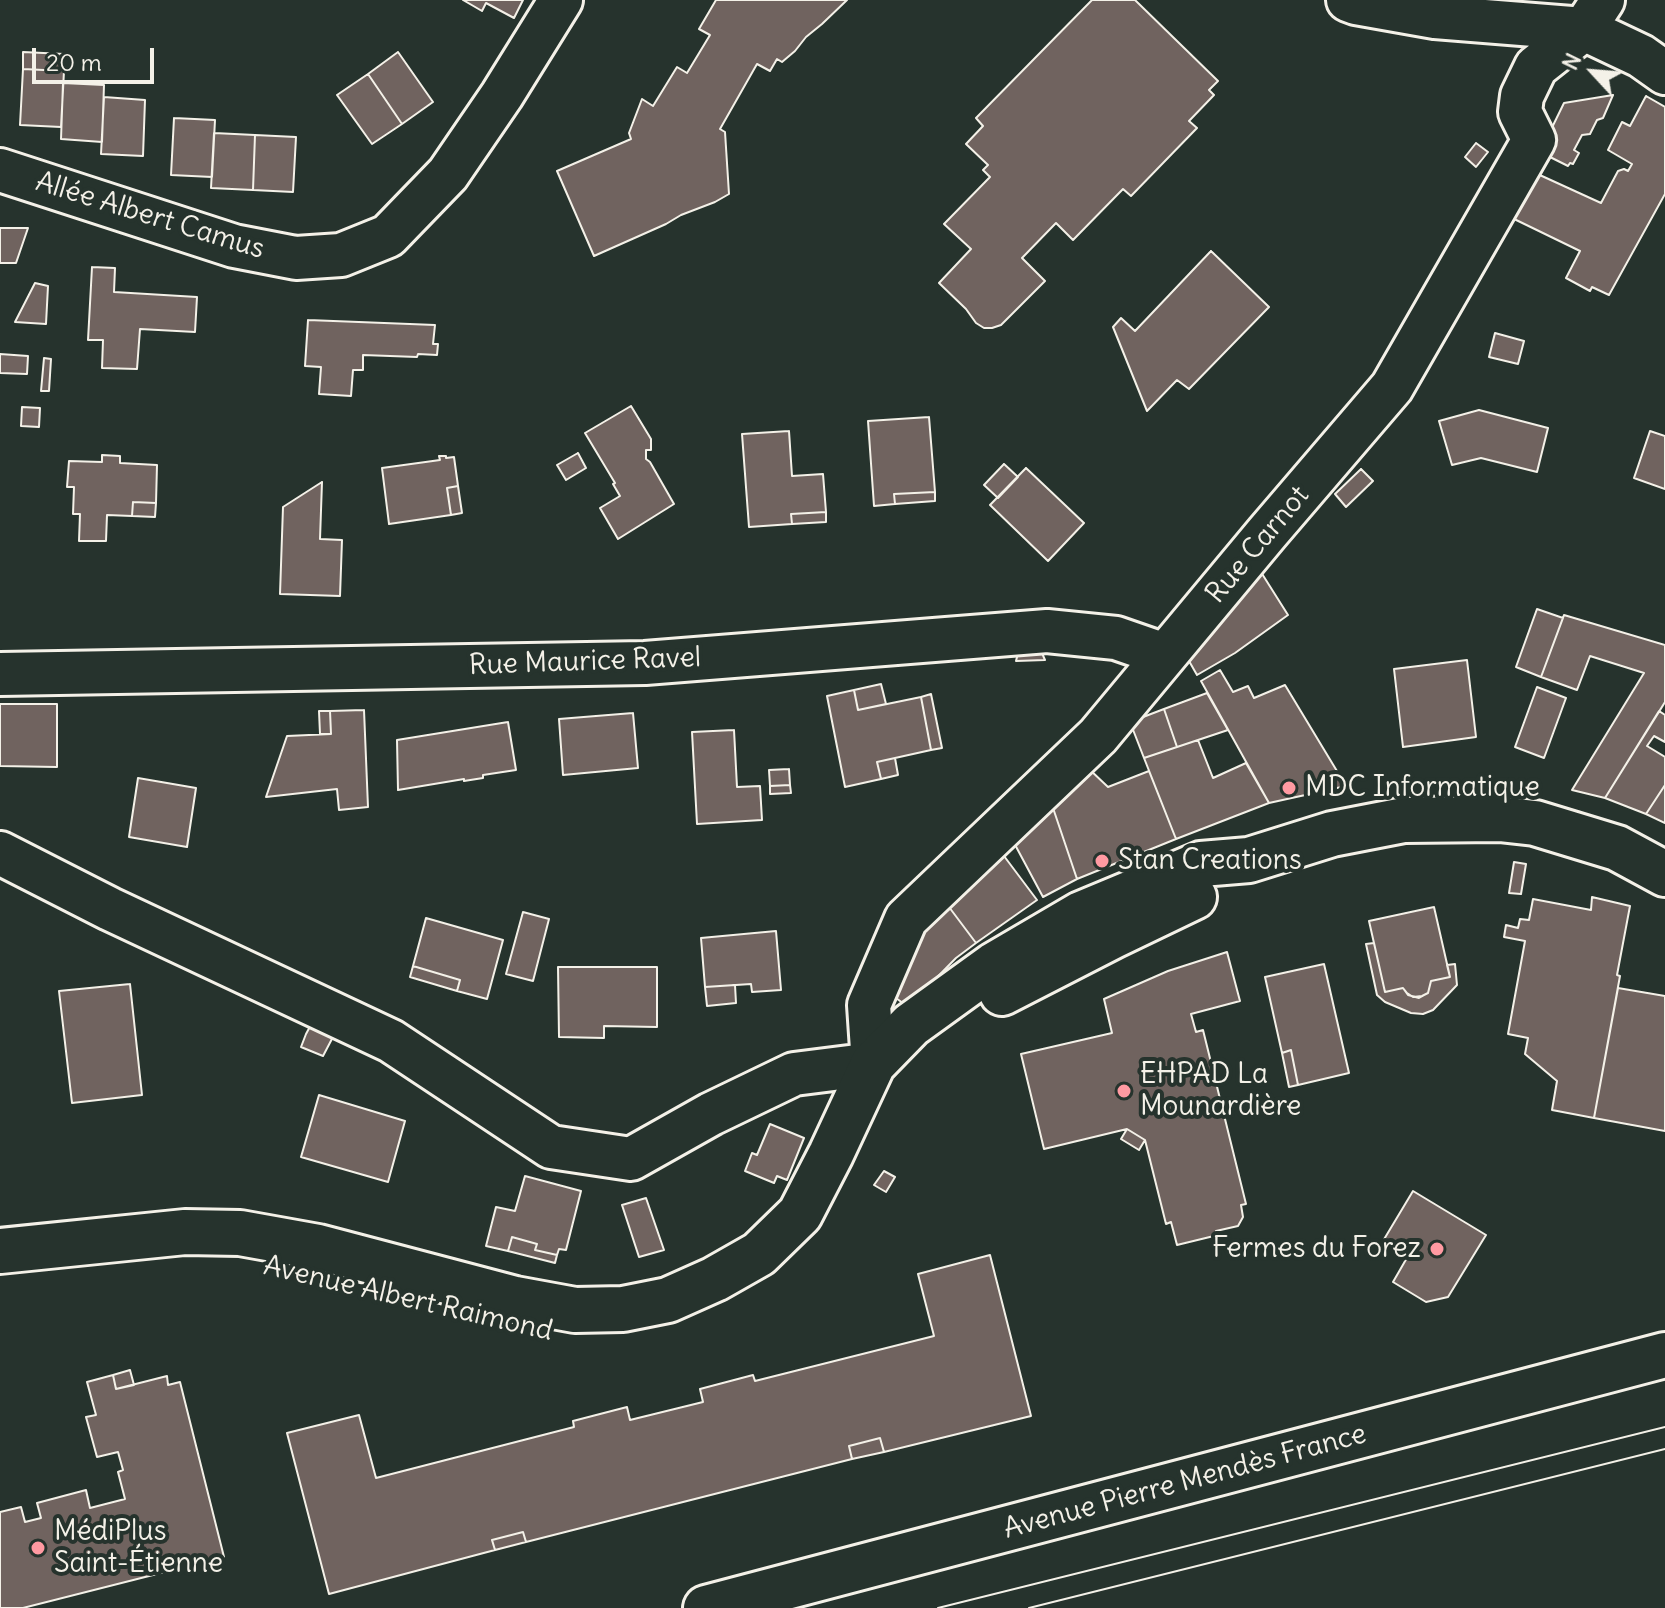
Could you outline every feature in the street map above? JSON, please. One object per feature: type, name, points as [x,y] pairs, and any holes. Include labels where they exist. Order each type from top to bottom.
[{"type":"street","name":"Allée Albert Camus","points":[[0,170],[234,246],[296,258],[341,255],[388,236],[448,174],[561,0]]},
{"type":"street","points":[[1348,0],[1435,17],[1594,14],[1665,73]]},
{"type":"street","name":"Rue Carnot","points":[[873,1064],[869,1005],[906,919],[1098,736],[1392,387],[1534,140],[1520,112],[1522,96],[1536,67],[1594,14]]},
{"type":"street","name":"Rue Maurice Ravel","points":[[0,674],[645,663],[1047,631],[1116,638],[1165,655]]},
{"type":"street","name":"Avenue Albert Raimond","points":[[0,1251],[185,1232],[240,1233],[318,1247],[515,1299],[575,1310],[623,1309],[668,1300],[715,1279],[759,1254],[800,1214],[873,1064],[911,1025],[994,965],[1081,914],[1201,864],[1249,860],[1332,834],[1404,820],[1499,819],[1535,823],[1617,848],[1665,874]]},
{"type":"street","points":[[0,853],[110,909],[391,1041],[551,1147],[631,1159],[711,1114],[794,1074],[873,1064]]},
{"type":"street","name":"Avenue Albert Raimond","points":[[0,1279],[186,1260],[237,1260],[313,1273],[509,1326],[572,1337],[626,1336],[677,1326],[775,1276],[822,1231],[856,1166],[894,1081],[928,1046],[1009,988],[1210,890],[1249,860]]},
{"type":"street","name":"Avenue Pierre Mendès France","points":[[706,1608],[1665,1355]]},
{"type":"building","points":[[463,0],[523,0],[514,18],[486,3],[482,11]]},
{"type":"building","points":[[716,0],[847,0],[782,62],[777,59],[770,71],[757,64],[720,129],[725,132],[729,194],[594,256],[557,171],[631,139],[629,133],[642,99],[653,106],[677,67],[687,73],[710,35],[699,29]]},
{"type":"building","points":[[1092,0],[1135,0],[1218,81],[1209,90],[1214,95],[1189,121],[1197,128],[1131,196],[1123,189],[1073,240],[1056,223],[1022,258],[1045,281],[1001,325],[984,328],[939,283],[971,249],[944,224],[990,177],[983,170],[988,165],[966,144],[983,126],[976,118]]},
{"type":"building","points":[[23,52],[64,54],[64,71],[23,69]]},
{"type":"building","points":[[398,52],[433,102],[402,124],[368,74]]},
{"type":"building","points":[[23,69],[64,71],[61,127],[20,125]]},
{"type":"building","points":[[368,74],[402,124],[372,144],[337,95]]},
{"type":"building","points":[[63,83],[104,85],[102,142],[61,139]]},
{"type":"building","points":[[1613,95],[1603,118],[1597,120],[1590,134],[1582,135],[1574,150],[1579,153],[1573,164],[1568,166],[1540,152],[1564,103]]},
{"type":"building","points":[[1646,96],[1665,107],[1665,194],[1609,295],[1592,287],[1590,291],[1566,278],[1580,251],[1510,217],[1531,171],[1601,203],[1618,171],[1628,171],[1632,164],[1608,150],[1622,122],[1630,126]]},
{"type":"building","points":[[104,97],[145,100],[143,156],[101,154]]},
{"type":"building","points":[[174,118],[215,120],[212,177],[171,175]]},
{"type":"building","points":[[214,133],[255,135],[253,190],[211,188]]},
{"type":"building","points":[[255,135],[296,137],[293,192],[253,190]]},
{"type":"building","points":[[1476,143],[1488,152],[1476,167],[1465,157]]},
{"type":"building","points":[[0,228],[28,228],[16,263],[0,263]]},
{"type":"building","points":[[1211,251],[1269,307],[1189,389],[1177,380],[1147,411],[1113,327],[1121,318],[1135,331]]},
{"type":"building","points":[[92,267],[115,268],[114,292],[197,297],[195,332],[140,329],[137,369],[102,368],[103,340],[88,340]]},
{"type":"building","points":[[35,283],[48,286],[46,324],[15,322]]},
{"type":"building","points":[[308,320],[435,325],[433,344],[438,344],[437,355],[363,355],[363,370],[353,370],[351,396],[319,394],[321,367],[305,366]]},
{"type":"building","points":[[1495,333],[1524,341],[1518,364],[1489,357]]},
{"type":"building","points":[[0,354],[28,356],[27,374],[0,373]]},
{"type":"building","points":[[44,358],[51,359],[49,391],[41,391]]},
{"type":"building","points":[[631,406],[651,439],[651,450],[646,450],[646,459],[674,504],[618,539],[600,508],[620,496],[585,433]]},
{"type":"building","points":[[22,407],[40,408],[39,427],[21,426]]},
{"type":"building","points":[[1479,410],[1548,428],[1537,472],[1481,458],[1452,465],[1439,421]]},
{"type":"building","points":[[929,417],[935,492],[894,494],[895,504],[874,506],[868,421]]},
{"type":"building","points":[[789,431],[792,476],[823,474],[826,512],[791,514],[792,524],[749,527],[742,434]]},
{"type":"building","points":[[1650,431],[1665,436],[1665,489],[1634,478]]},
{"type":"building","points":[[578,453],[586,468],[566,480],[557,465]]},
{"type":"building","points":[[102,455],[120,456],[120,463],[157,465],[156,503],[133,502],[132,516],[107,515],[106,541],[79,541],[80,514],[73,514],[74,487],[67,487],[69,461],[102,462]]},
{"type":"building","points":[[439,456],[454,457],[458,486],[447,488],[451,515],[389,524],[382,468],[440,460]]},
{"type":"building","points":[[1004,464],[1018,477],[998,498],[984,485]]},
{"type":"building","points":[[1026,468],[1084,523],[1048,561],[990,505]]},
{"type":"building","points":[[1361,469],[1373,481],[1346,507],[1335,494]]},
{"type":"building","points":[[322,482],[320,539],[342,540],[340,596],[280,594],[283,507]]},
{"type":"building","points":[[458,486],[462,513],[451,515],[447,488]]},
{"type":"building","points":[[935,492],[935,501],[895,504],[894,494]]},
{"type":"building","points":[[133,502],[156,503],[155,517],[132,516]]},
{"type":"building","points":[[826,512],[826,522],[792,524],[791,514]]},
{"type":"building","points":[[1259,569],[1288,615],[1235,653],[1197,675],[1185,654]]},
{"type":"building","points":[[1537,609],[1563,618],[1541,677],[1516,667]]},
{"type":"building","points":[[1564,615],[1665,645],[1665,702],[1605,798],[1572,790],[1644,673],[1590,656],[1577,690],[1541,677]]},
{"type":"building","points":[[1038,644],[1045,660],[1016,661],[1020,645]]},
{"type":"building","points":[[1467,660],[1476,737],[1403,747],[1394,669]]},
{"type":"building","points":[[1220,670],[1233,692],[1248,686],[1254,698],[1285,685],[1346,786],[1269,803],[1201,681]]},
{"type":"building","points":[[881,684],[886,704],[858,710],[854,690]]},
{"type":"building","points":[[1537,687],[1566,698],[1544,758],[1515,747]]},
{"type":"building","points":[[854,690],[858,710],[921,697],[931,750],[877,762],[881,779],[845,787],[827,696]]},
{"type":"building","points":[[1207,693],[1228,730],[1177,747],[1164,709]]},
{"type":"building","points":[[931,694],[942,748],[931,750],[921,697]]},
{"type":"building","points":[[0,704],[57,704],[57,767],[0,766]]},
{"type":"building","points":[[1164,709],[1177,747],[1144,758],[1130,722]]},
{"type":"building","points":[[364,710],[368,807],[339,810],[337,789],[266,797],[287,736],[331,734],[330,711]]},
{"type":"building","points":[[319,711],[330,711],[331,734],[320,734]]},
{"type":"building","points":[[1659,711],[1665,715],[1665,742],[1654,736],[1647,746],[1665,757],[1665,785],[1646,814],[1605,798]]},
{"type":"building","points":[[633,713],[638,768],[563,775],[559,719]]},
{"type":"building","points":[[508,722],[516,770],[398,790],[397,740]]},
{"type":"building","points":[[734,730],[737,787],[760,786],[762,820],[697,824],[692,732]]},
{"type":"building","points":[[1198,740],[1213,778],[1246,763],[1269,803],[1176,839],[1144,758]]},
{"type":"building","points":[[895,758],[898,775],[881,779],[877,762]]},
{"type":"building","points":[[1088,768],[1108,787],[1149,771],[1176,839],[1077,879],[1052,805]]},
{"type":"building","points":[[789,769],[790,785],[770,786],[769,770]]},
{"type":"building","points":[[138,778],[196,788],[187,847],[129,837]]},
{"type":"building","points":[[790,785],[791,793],[770,794],[770,786]]},
{"type":"building","points":[[1665,785],[1665,823],[1646,814]]},
{"type":"building","points":[[1052,805],[1077,879],[1043,897],[1013,841]]},
{"type":"building","points":[[1001,852],[1037,900],[976,943],[946,903]]},
{"type":"building","points":[[1514,862],[1526,864],[1521,894],[1509,893]]},
{"type":"building","points":[[1592,897],[1630,906],[1594,1118],[1552,1110],[1557,1081],[1525,1054],[1528,1038],[1508,1034],[1525,941],[1504,937],[1506,925],[1518,928],[1520,919],[1529,920],[1533,899],[1591,910]]},
{"type":"building","points":[[946,903],[976,943],[956,958],[908,1007],[892,995],[918,932]]},
{"type":"building","points":[[1434,907],[1450,977],[1431,981],[1428,993],[1419,998],[1408,995],[1403,988],[1385,992],[1369,921]]},
{"type":"building","points":[[523,912],[549,919],[533,981],[506,974]]},
{"type":"building","points":[[426,918],[503,940],[487,999],[457,991],[460,980],[413,966]]},
{"type":"building","points":[[776,931],[781,990],[752,992],[751,984],[705,987],[701,938]]},
{"type":"building","points":[[1374,943],[1385,992],[1403,988],[1413,997],[1422,996],[1428,993],[1431,981],[1450,977],[1447,965],[1455,964],[1457,985],[1433,1010],[1423,1014],[1411,1013],[1385,1002],[1377,995],[1366,944]]},
{"type":"building","name":"EHPAD La Mounardière","points":[[1227,952],[1240,1001],[1191,1014],[1196,1032],[1203,1030],[1246,1204],[1241,1205],[1243,1217],[1238,1226],[1216,1231],[1218,1235],[1177,1245],[1171,1222],[1166,1224],[1145,1140],[1127,1129],[1044,1149],[1021,1054],[1112,1033],[1104,999],[1168,971]]},
{"type":"building","points":[[1324,964],[1349,1073],[1298,1085],[1291,1050],[1282,1053],[1265,977]]},
{"type":"building","points":[[413,966],[460,980],[457,991],[410,977]]},
{"type":"building","points":[[558,967],[657,967],[657,1027],[604,1026],[604,1038],[559,1037]]},
{"type":"building","points":[[130,984],[142,1095],[72,1103],[59,991]]},
{"type":"building","points":[[735,985],[736,1003],[707,1006],[705,987]]},
{"type":"building","points":[[1618,988],[1665,996],[1665,1131],[1594,1118]]},
{"type":"building","points":[[313,1021],[334,1035],[323,1056],[301,1047]]},
{"type":"building","points":[[1291,1050],[1298,1085],[1289,1087],[1282,1053]]},
{"type":"building","points":[[319,1095],[405,1121],[388,1182],[301,1157]]},
{"type":"building","points":[[770,1124],[804,1138],[787,1180],[777,1176],[774,1183],[745,1171],[752,1153],[757,1155]]},
{"type":"building","points":[[1127,1129],[1145,1140],[1139,1150],[1121,1139]]},
{"type":"building","points":[[884,1171],[895,1177],[886,1192],[874,1185]]},
{"type":"building","points":[[525,1176],[581,1191],[566,1250],[559,1249],[557,1255],[535,1250],[537,1244],[512,1237],[508,1251],[486,1246],[496,1207],[515,1211]]},
{"type":"building","name":"Fermes du Forez","points":[[1413,1191],[1486,1235],[1448,1297],[1426,1302],[1393,1282],[1408,1256],[1383,1241]]},
{"type":"building","points":[[646,1198],[664,1250],[639,1257],[622,1205]]},
{"type":"building","points":[[512,1237],[537,1244],[535,1250],[557,1255],[555,1263],[508,1251]]},
{"type":"building","points":[[990,1255],[1031,1416],[884,1452],[880,1438],[849,1446],[852,1459],[526,1542],[523,1532],[492,1540],[495,1550],[329,1594],[287,1433],[359,1415],[376,1478],[574,1427],[573,1421],[627,1407],[630,1420],[703,1402],[700,1389],[753,1375],[755,1381],[934,1336],[918,1274]]},
{"type":"building","points":[[130,1370],[134,1385],[116,1389],[113,1375]]},
{"type":"building","points":[[113,1375],[116,1389],[167,1376],[168,1385],[180,1382],[224,1557],[23,1608],[0,1608],[0,1512],[21,1507],[25,1522],[41,1518],[37,1503],[86,1490],[90,1508],[125,1499],[118,1472],[123,1470],[118,1452],[97,1457],[86,1417],[96,1415],[87,1382]]},
{"type":"building","points":[[880,1438],[884,1452],[852,1459],[849,1446]]},
{"type":"building","points":[[523,1532],[526,1542],[495,1550],[492,1540]]},
{"type":"tram line","points":[[938,1608],[1665,1427]]},
{"type":"tram line","points":[[1029,1608],[1665,1449]]},
{"type":"place","name":"MDC Informatique","points":[[1289,788]]},
{"type":"place","name":"Stan Creations","points":[[1102,861]]},
{"type":"place","name":"EHPAD La Mounardière","points":[[1124,1091]]},
{"type":"place","name":"Fermes du Forez","points":[[1437,1249]]},
{"type":"place","name":"MédiPlus Saint-Étienne","points":[[38,1548]]}]
